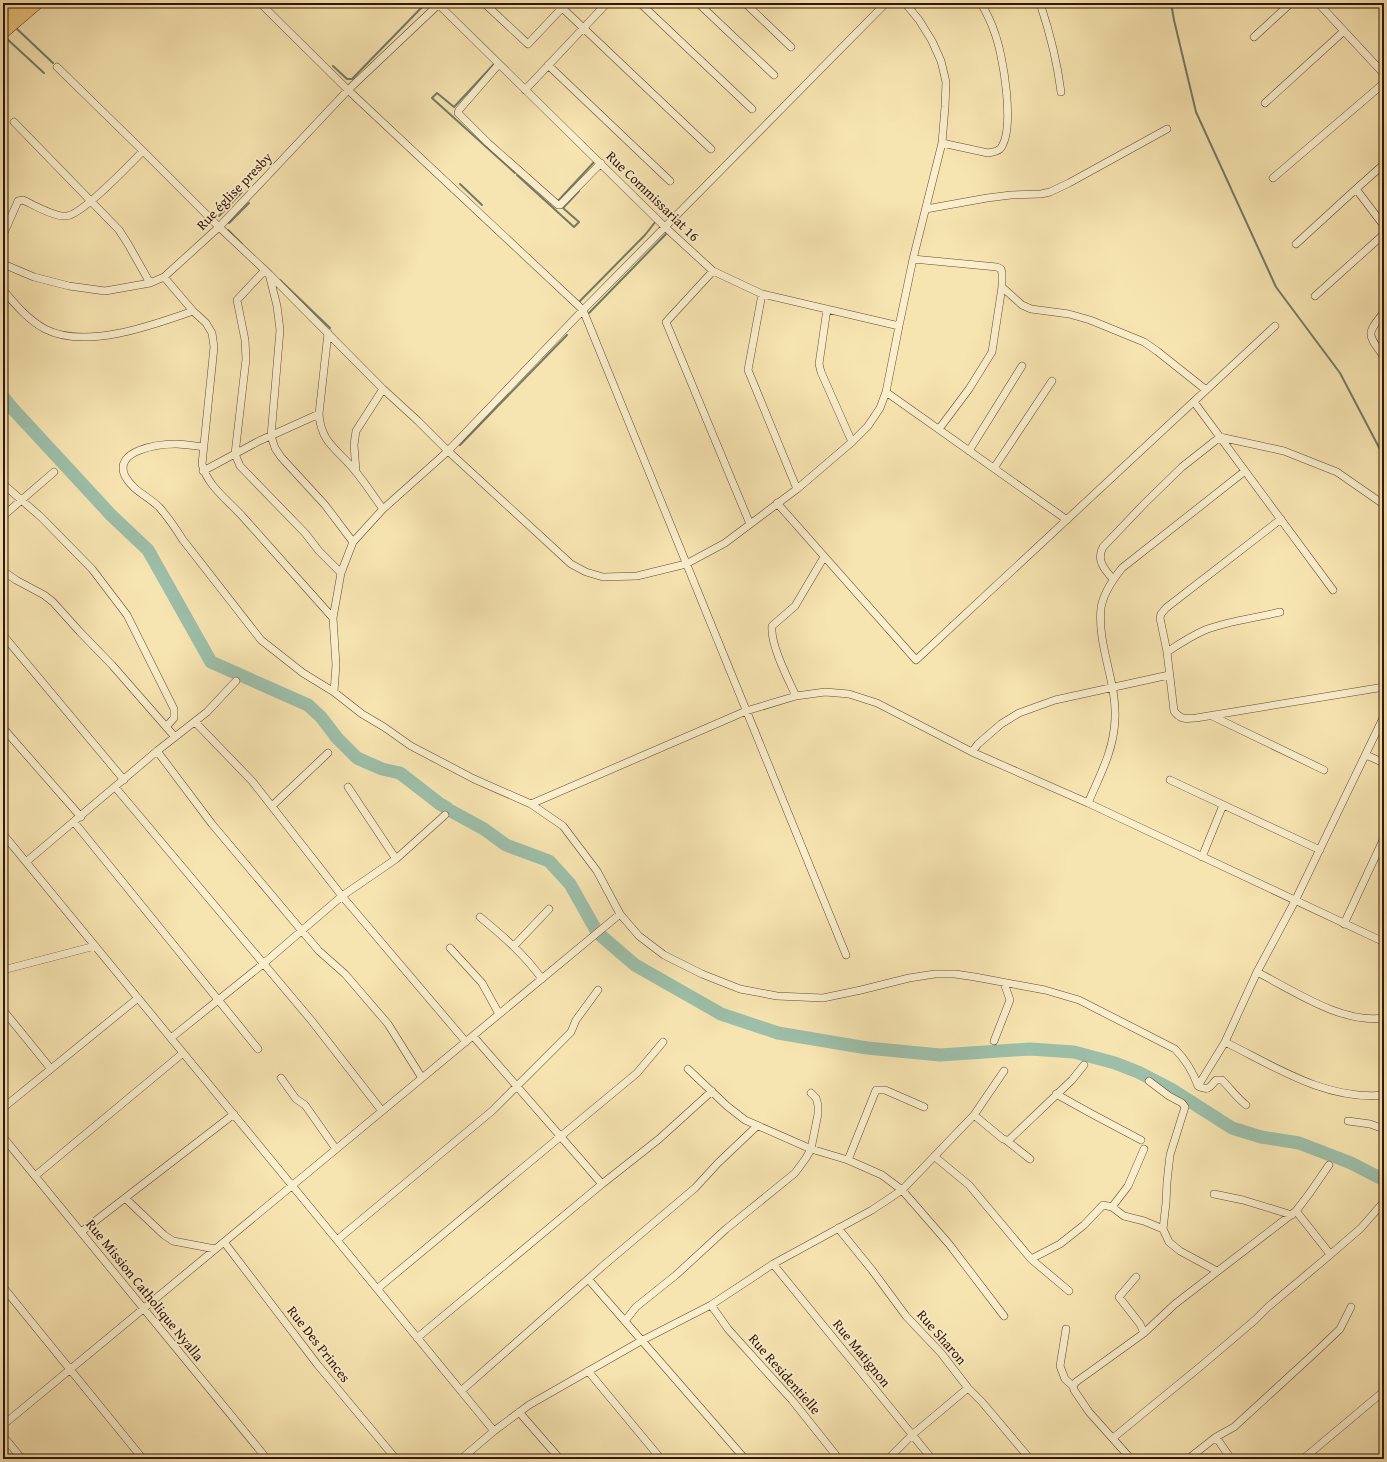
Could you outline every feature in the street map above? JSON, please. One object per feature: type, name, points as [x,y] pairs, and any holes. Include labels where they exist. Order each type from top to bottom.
[{"type":"main road","points":[[5,25],[22,3]]},
{"type":"main road","points":[[5,25],[38,3]]},
{"type":"street","points":[[260,3],[348,90],[583,310],[846,955]]},
{"type":"street","points":[[484,3],[528,44],[560,5],[711,149]]},
{"type":"street","points":[[525,90],[607,3]]},
{"type":"street","points":[[640,3],[752,109]]},
{"type":"street","points":[[698,3],[774,75]]},
{"type":"street","points":[[745,3],[792,48]]},
{"type":"street","points":[[334,692],[336,665],[333,618],[341,572],[353,542],[383,509],[448,452],[583,310],[886,3]]},
{"type":"street","points":[[57,67],[219,228],[267,272],[448,452],[571,564],[586,572],[603,577],[637,576],[686,564],[725,542],[797,489],[852,442],[868,426],[880,408],[886,392],[898,326],[913,259],[942,143],[946,82],[941,61],[932,40],[905,3]]},
{"type":"street","points":[[942,143],[988,153],[996,152],[1000,148],[1005,138],[1007,126],[1006,80],[995,32],[981,3]]},
{"type":"street","points":[[1040,3],[1058,65],[1061,92]]},
{"type":"street","points":[[1254,37],[1291,3]]},
{"type":"street","points":[[1318,3],[1384,74]]},
{"type":"street","name":"Rue église presby","points":[[3,264],[34,277],[69,286],[105,291],[150,283],[164,277],[219,228],[348,90],[438,4]]},
{"type":"street","name":"Rue Commissariat 16","points":[[438,4],[665,227],[713,271],[762,294],[898,326]]},
{"type":"street","points":[[1265,103],[1344,31]]},
{"type":"street","points":[[499,64],[458,113],[488,143],[558,205],[560,205],[575,191],[600,163]]},
{"type":"street","points":[[548,65],[670,181]]},
{"type":"street","points":[[1273,178],[1384,83]]},
{"type":"street","points":[[14,122],[119,230],[150,283]]},
{"type":"street","points":[[926,209],[987,198],[1050,192],[1069,183],[1167,128]]},
{"type":"street","points":[[3,235],[15,204],[20,200],[57,215],[66,216],[74,214],[143,151]]},
{"type":"street","points":[[1296,244],[1384,164]]},
{"type":"street","points":[[1356,188],[1384,226]]},
{"type":"street","points":[[1315,296],[1384,234]]},
{"type":"street","points":[[913,259],[997,267],[1002,273],[1002,287],[992,352],[969,389],[939,429]]},
{"type":"street","points":[[713,271],[666,322],[750,524]]},
{"type":"street","points":[[267,272],[277,306],[280,330],[270,436],[281,457],[325,505],[353,542]]},
{"type":"street","points":[[267,272],[237,300],[245,340],[246,359],[235,454],[240,466],[305,534],[319,551],[341,572]]},
{"type":"street","points":[[164,277],[193,311],[206,322],[212,333],[214,347],[202,464],[203,471],[210,482],[333,618]]},
{"type":"street","points":[[1002,287],[1022,305],[1031,309],[1069,314],[1090,320],[1144,342],[1206,390]]},
{"type":"street","points":[[3,290],[22,312],[44,329],[56,334],[82,337],[114,335],[193,311]]},
{"type":"street","points":[[762,294],[748,370],[797,489]]},
{"type":"street","points":[[827,309],[819,364],[821,372],[852,442]]},
{"type":"street","points":[[1384,312],[1372,327],[1370,333],[1372,339],[1384,356]]},
{"type":"street","points":[[777,503],[916,660],[1275,326]]},
{"type":"street","points":[[328,333],[319,414],[320,426],[324,436],[356,471],[383,509]]},
{"type":"street","points":[[969,451],[1022,366]]},
{"type":"street","points":[[994,468],[1052,382]]},
{"type":"street","points":[[356,471],[354,445],[356,431],[383,389]]},
{"type":"street","points":[[886,392],[1067,520]]},
{"type":"street","points":[[1194,402],[1333,590]]},
{"type":"street","points":[[203,471],[270,436],[319,414]]},
{"type":"street","points":[[1220,437],[1284,451],[1337,472],[1384,506]]},
{"type":"street","points":[[1113,579],[1106,572],[1100,559],[1099,554],[1103,547],[1182,467],[1220,437]]},
{"type":"street","points":[[204,447],[177,444],[156,446],[133,453],[126,459],[123,468],[125,476],[130,484],[159,507],[261,640],[303,673],[334,692],[362,714],[411,746],[474,779],[531,804],[563,826],[597,871],[620,914],[639,936],[664,955],[702,974],[740,989],[777,996],[823,998],[909,978],[935,974],[969,976],[1045,990],[1078,1000],[1175,1049],[1183,1057],[1193,1073],[1198,1086],[1205,1090],[1208,1089],[1216,1080],[1222,1080],[1246,1105]]},
{"type":"street","points":[[1088,803],[1109,756],[1116,718],[1113,687],[1101,627],[1101,606],[1113,579],[1122,568],[1245,471]]},
{"type":"street","points":[[3,516],[54,472]]},
{"type":"street","points":[[3,484],[41,517],[92,569],[127,615],[174,709],[174,718],[166,727]]},
{"type":"street","points":[[1281,520],[1166,608],[1161,614],[1160,624],[1167,652],[1174,712],[1183,720],[1384,687]]},
{"type":"street","points":[[796,696],[778,654],[771,633],[772,626],[795,606],[824,557]]},
{"type":"street","points":[[3,571],[44,595],[53,602],[112,665],[175,737]]},
{"type":"street","points":[[1167,652],[1185,640],[1204,631],[1280,612]]},
{"type":"street","points":[[3,635],[124,780]]},
{"type":"street","points":[[972,752],[978,744],[1001,724],[1019,713],[1055,700],[1169,676]]},
{"type":"street","points":[[26,862],[81,817],[157,751],[207,712],[236,682]]},
{"type":"street","points":[[531,804],[746,711],[796,696],[825,692],[849,694],[877,703],[972,752],[1088,803],[1384,942]]},
{"type":"street","points":[[1212,716],[1324,770]]},
{"type":"street","points":[[1198,1086],[1225,1042],[1257,972],[1295,901],[1384,716]]},
{"type":"street","points":[[195,722],[252,781],[342,896],[466,1042]]},
{"type":"street","points":[[3,728],[81,817]]},
{"type":"street","points":[[157,751],[212,824],[302,931],[319,951],[345,974],[388,1024],[422,1078]]},
{"type":"street","points":[[272,806],[328,753]]},
{"type":"street","points":[[1366,755],[1384,763]]},
{"type":"street","points":[[1170,780],[1320,850]]},
{"type":"street","points":[[115,787],[344,1061],[382,1111]]},
{"type":"street","points":[[348,787],[396,859]]},
{"type":"street","points":[[1202,856],[1223,805]]},
{"type":"street","points":[[171,1038],[263,964],[342,896],[396,859],[445,815]]},
{"type":"street","points":[[74,822],[258,1049]]},
{"type":"street","points":[[3,834],[494,1431]]},
{"type":"street","points":[[1344,924],[1384,838]]},
{"type":"street","points":[[514,946],[549,909]]},
{"type":"street","points":[[3,1425],[620,914]]},
{"type":"street","points":[[480,917],[514,946],[532,965],[542,979]]},
{"type":"street","points":[[3,970],[95,946]]},
{"type":"street","points":[[450,948],[482,983],[499,1014]]},
{"type":"street","points":[[1257,972],[1334,1012],[1352,1017],[1375,1020],[1384,1018]]},
{"type":"street","points":[[994,1041],[1010,1000],[1004,983]]},
{"type":"street","points":[[337,1240],[492,1111],[571,1032],[576,1020],[598,990]]},
{"type":"street","points":[[3,1108],[138,998]]},
{"type":"street","points":[[3,1010],[51,1069]]},
{"type":"street","points":[[472,1036],[602,1184]]},
{"type":"street","points":[[377,1290],[637,1073],[663,1042]]},
{"type":"street","points":[[1225,1042],[1306,1083],[1360,1096],[1384,1095]]},
{"type":"street","points":[[34,1176],[183,1053]]},
{"type":"street","points":[[1006,1140],[1009,1140],[1015,1135],[1072,1080],[1084,1065]]},
{"type":"street","points":[[688,1069],[727,1106],[745,1120],[811,1149],[848,1160],[882,1175],[902,1190],[949,1244],[1004,1316]]},
{"type":"street","points":[[461,1459],[519,1412],[641,1341],[711,1305],[773,1264],[872,1210],[902,1190],[935,1157],[974,1114],[1004,1071]]},
{"type":"street","points":[[281,1078],[296,1099],[305,1105],[336,1149]]},
{"type":"street","points":[[1149,1081],[1169,1096],[1182,1103],[1185,1107],[1170,1155],[1163,1229],[1169,1242],[1180,1251],[1217,1271]]},
{"type":"street","points":[[848,1160],[876,1090],[884,1090],[924,1107]]},
{"type":"street","points":[[417,1338],[602,1184],[659,1139],[712,1091]]},
{"type":"street","points":[[624,1321],[636,1307],[676,1275],[726,1230],[795,1173],[811,1149],[818,1114],[816,1098],[811,1093]]},
{"type":"street","points":[[1056,1094],[1141,1140]]},
{"type":"street","points":[[81,1232],[234,1114]]},
{"type":"street","points":[[974,1114],[1030,1159]]},
{"type":"street","points":[[1348,1121],[1370,1124],[1384,1129]]},
{"type":"street","points":[[461,1391],[695,1188],[718,1163],[757,1126]]},
{"type":"street","name":"Rue Mission Catholique Nyalla","points":[[3,1137],[267,1459]]},
{"type":"street","points":[[1112,1207],[1128,1186],[1144,1149]]},
{"type":"street","points":[[935,1157],[969,1185],[1031,1259],[1069,1290]]},
{"type":"street","points":[[1073,1386],[1076,1382],[1144,1333],[1175,1304],[1294,1213],[1329,1165]]},
{"type":"street","points":[[1214,1194],[1294,1213],[1330,1254]]},
{"type":"street","points":[[125,1198],[164,1235],[173,1241],[215,1249]]},
{"type":"street","points":[[1031,1259],[1060,1244],[1084,1225],[1103,1205],[1112,1207],[1124,1216],[1144,1221],[1163,1229]]},
{"type":"street","points":[[1113,1438],[1201,1366],[1361,1228],[1381,1206]]},
{"type":"street","name":"Rue Sharon","points":[[838,1228],[872,1270],[906,1316],[941,1353],[968,1388],[982,1402],[1030,1459]]},
{"type":"street","name":"Rue Des Princes","points":[[224,1242],[317,1364],[396,1459]]},
{"type":"street","name":"Rue Matignon","points":[[773,1264],[932,1459]]},
{"type":"street","points":[[1136,1277],[1119,1297],[1140,1324],[1144,1333]]},
{"type":"street","points":[[589,1280],[744,1459]]},
{"type":"street","points":[[3,1287],[143,1459]]},
{"type":"street","name":"Rue Residentielle","points":[[711,1305],[728,1329],[792,1400],[839,1459]]},
{"type":"street","points":[[1188,1459],[1216,1437],[1234,1427],[1318,1350],[1340,1329],[1352,1307]]},
{"type":"street","points":[[1066,1329],[1060,1366],[1065,1379],[1073,1386],[1074,1390],[1089,1412],[1131,1459]]},
{"type":"street","points":[[588,1371],[661,1459]]},
{"type":"street","points":[[888,1459],[912,1435],[968,1388]]},
{"type":"street","points":[[1304,1459],[1384,1391]]},
{"type":"street","points":[[519,1412],[560,1459]]},
{"type":"street","points":[[3,1436],[22,1459]]},
{"type":"street","points":[[1216,1437],[1231,1459]]},
{"type":"waterway","points":[[1171,3],[1196,112],[1276,287],[1340,373],[1384,457]]},
{"type":"waterway","points":[[333,66],[347,79],[352,79],[425,4]]},
{"type":"waterway","points":[[16,28],[53,63]]},
{"type":"waterway","points":[[5,37],[44,73]]},
{"type":"waterway","points":[[495,63],[454,107],[437,93],[432,98],[515,173]]},
{"type":"waterway","points":[[557,202],[595,161]]},
{"type":"waterway","points":[[517,175],[574,227],[579,222],[563,208],[579,191]]},
{"type":"waterway","points":[[460,184],[482,205]]},
{"type":"waterway","points":[[219,216],[242,192]]},
{"type":"waterway","points":[[229,223],[249,203]]},
{"type":"waterway","points":[[580,301],[645,235],[656,221]]},
{"type":"waterway","points":[[228,230],[242,244]]},
{"type":"waterway","points":[[589,313],[666,234]]},
{"type":"waterway","points":[[280,280],[330,328]]},
{"type":"waterway","points":[[460,445],[567,335]]},
{"type":"waterway","points":[[3,397],[111,515],[148,550],[211,662],[308,705],[321,717],[337,738],[357,758],[382,769],[400,773],[447,808]]},
{"type":"waterway","points":[[451,811],[484,829],[506,845],[549,861],[570,884],[596,930]]},
{"type":"waterway","points":[[599,934],[635,965],[721,1014],[778,1033],[867,1048],[940,1055],[1030,1049],[1074,1052],[1115,1063],[1138,1072],[1171,1089],[1232,1128],[1261,1137],[1299,1143],[1351,1163],[1384,1180]]}]
